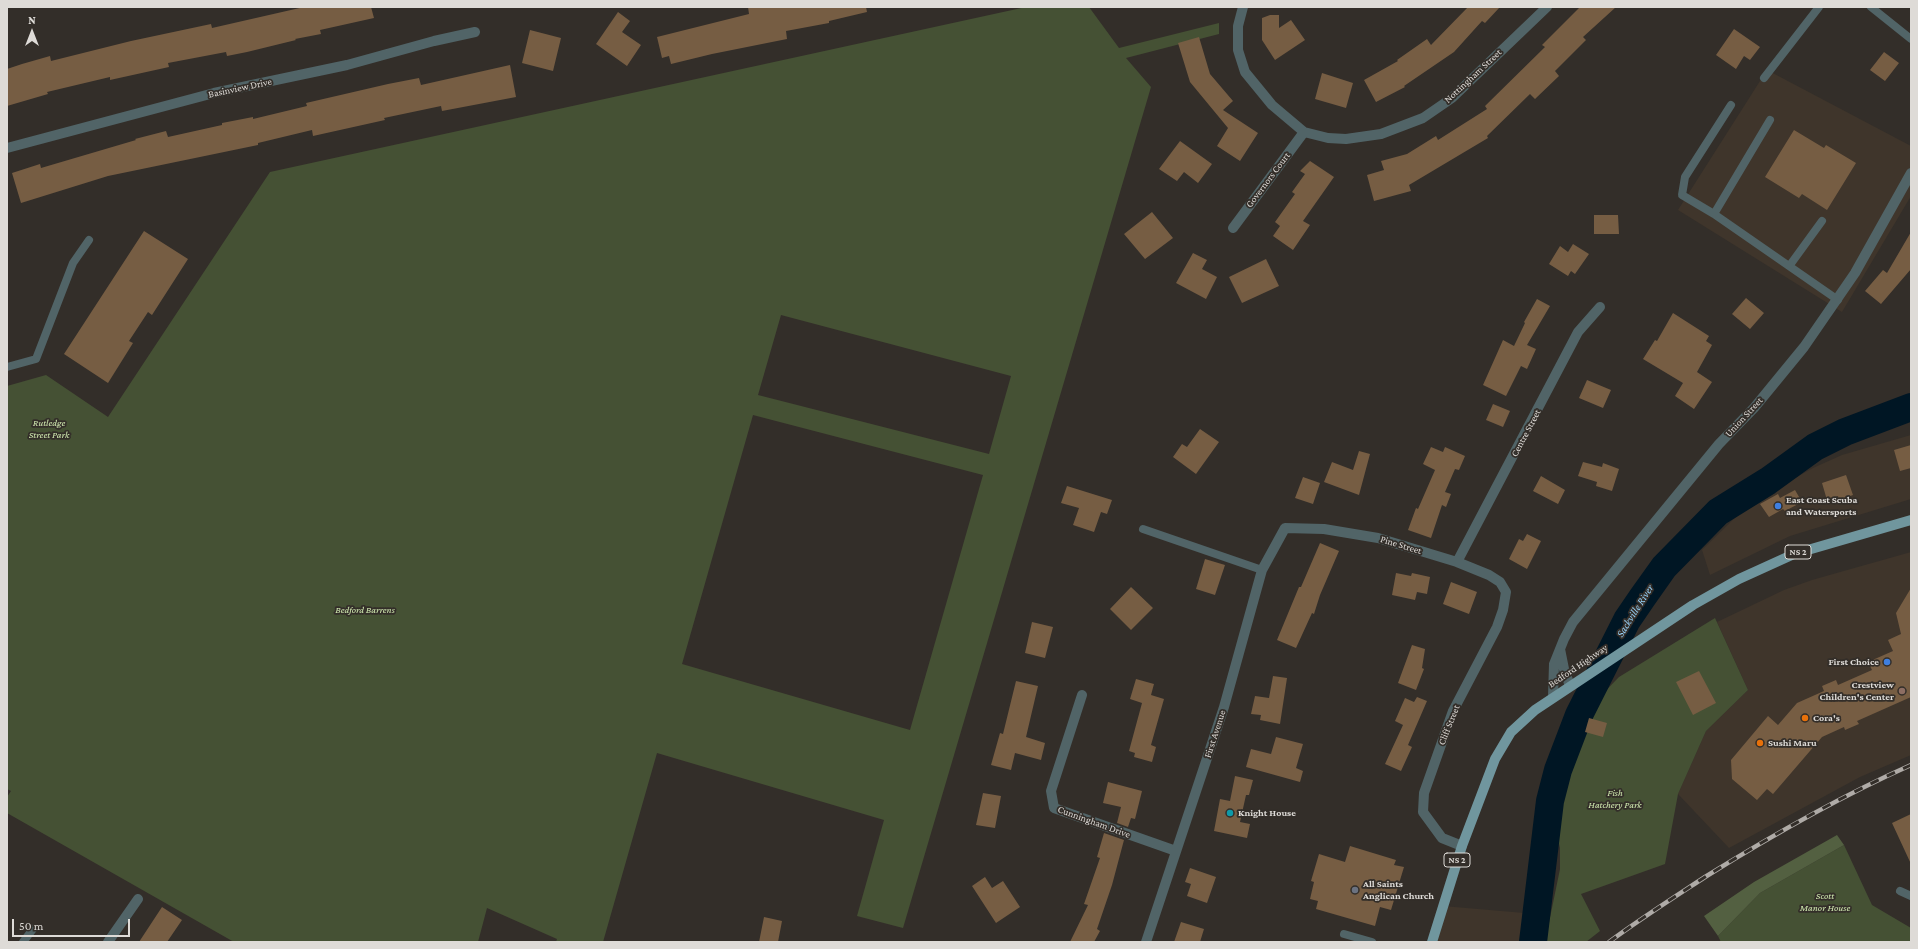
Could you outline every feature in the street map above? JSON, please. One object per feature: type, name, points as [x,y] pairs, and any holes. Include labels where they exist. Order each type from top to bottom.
[{"type":"main road","name":"Bedford Highway","points":[[1432,942],[1462,846],[1494,758],[1511,732],[1535,710],[1693,605],[1738,579],[1794,554],[1911,520]]},
{"type":"street","name":"Nottingham Street","points":[[1244,7],[1238,26],[1238,50],[1245,72],[1272,105],[1304,132],[1328,138],[1364,138],[1400,128],[1423,118],[1452,98],[1547,7]]},
{"type":"street","name":"Basinview Drive","points":[[7,148],[214,93],[347,65],[434,41],[475,32]]},
{"type":"street","name":"Governors Court","points":[[1233,228],[1304,132]]},
{"type":"street","name":"Union Street","points":[[1553,697],[1554,664],[1573,622],[1719,444],[1754,408],[1804,347],[1838,300],[1911,173]]},
{"type":"street","name":"Centre Street","points":[[1457,562],[1578,332],[1600,307]]},
{"type":"street","name":"Pine Street","points":[[1285,528],[1324,528],[1378,538],[1457,562],[1488,575],[1500,582],[1506,592]]},
{"type":"street","name":"First Avenue","points":[[1146,942],[1224,707],[1262,570],[1285,528]]},
{"type":"street","name":"Cliff Street","points":[[1462,846],[1442,838],[1423,812],[1424,793],[1453,711],[1497,627],[1504,610],[1506,592]]},
{"type":"street","points":[[1560,648],[1564,669],[1570,686]]},
{"type":"street","name":"Cunningham Drive","points":[[1082,696],[1050,791],[1054,808],[1176,851]]},
{"type":"street","points":[[108,942],[138,898]]},
{"type":"lane","points":[[1764,78],[1818,7]]},
{"type":"lane","points":[[1871,7],[1911,39]]},
{"type":"lane","points":[[1731,105],[1685,177],[1682,195],[1714,214],[1790,265],[1838,300]]},
{"type":"lane","points":[[1714,214],[1770,120]]},
{"type":"lane","points":[[1790,265],[1822,221]]},
{"type":"lane","points":[[7,367],[36,359],[73,263],[89,240]]},
{"type":"lane","points":[[1143,529],[1262,570]]},
{"type":"lane","points":[[1900,891],[1911,896]]},
{"type":"lane","points":[[23,942],[32,929]]},
{"type":"lane","points":[[1344,934],[1372,942]]},
{"type":"shaded area","points":[[1767,70],[1911,146],[1911,196],[1842,312],[1678,210]]},
{"type":"shaded area","points":[[1911,435],[1911,499],[1790,536],[1710,575],[1702,550],[1740,513],[1786,483],[1813,468],[1842,455]]},
{"type":"shaded area","points":[[1911,552],[1911,755],[1860,777],[1729,848],[1678,794],[1706,731],[1748,690],[1717,622],[1784,590],[1812,580]]},
{"type":"shaded area","points":[[1443,906],[1536,914],[1533,942],[1429,942]]},
{"type":"green space","name":"Bedford Barrens","points":[[1026,7],[1089,7],[1119,48],[1219,23],[1219,34],[1126,58],[1151,87],[903,928],[857,916],[884,820],[657,753],[603,942],[556,942],[557,939],[487,908],[478,942],[234,942],[7,813],[7,797],[11,791],[7,789],[7,386],[46,375],[108,417],[270,172]],"holes":[[[781,315],[1011,376],[989,454],[758,395]],[[753,415],[983,475],[910,730],[682,664]]]},
{"type":"green space","name":"Fish Hatchery Park","points":[[1715,618],[1748,690],[1706,731],[1678,794],[1665,864],[1581,894],[1600,931],[1586,942],[1545,942],[1560,869],[1560,848],[1554,821],[1554,783],[1559,772],[1559,765],[1564,763],[1567,759],[1588,709],[1619,677]]},
{"type":"green space","points":[[1837,835],[1844,845],[1760,893],[1718,936],[1704,916],[1754,882]]},
{"type":"green space","name":"Scott Manor House","points":[[1844,845],[1872,905],[1911,928],[1911,942],[1721,942],[1718,936],[1760,893]]},
{"type":"building","points":[[304,7],[371,7],[374,18],[320,30],[321,34],[295,39],[296,40],[247,52],[227,56],[226,52],[168,63],[169,67],[110,80],[110,77],[47,92],[48,94],[7,106],[7,69],[22,64],[50,56],[51,61],[131,41],[211,24],[212,28]]},
{"type":"building","points":[[748,7],[866,7],[867,12],[829,21],[829,23],[786,31],[787,39],[671,64],[669,56],[662,58],[657,37],[749,14]]},
{"type":"building","points":[[1468,7],[1500,7],[1485,23],[1482,21],[1454,52],[1404,86],[1405,87],[1376,102],[1364,80],[1398,61],[1397,60],[1427,39],[1431,45]]},
{"type":"building","points":[[1580,7],[1616,7],[1583,37],[1586,40],[1555,71],[1559,76],[1535,99],[1530,94],[1487,136],[1488,138],[1409,185],[1411,191],[1374,201],[1367,175],[1384,170],[1381,161],[1407,154],[1436,136],[1438,140],[1487,109],[1485,106],[1545,47],[1542,45]]},
{"type":"building","points":[[618,12],[630,21],[622,32],[641,45],[627,66],[596,44]]},
{"type":"building","points":[[1270,15],[1279,15],[1279,28],[1291,20],[1305,40],[1275,60],[1262,40],[1262,18]]},
{"type":"building","points":[[1734,29],[1760,47],[1750,60],[1744,56],[1736,69],[1716,55]]},
{"type":"building","points":[[530,30],[561,38],[553,71],[522,63]]},
{"type":"building","points":[[1199,37],[1210,74],[1233,101],[1223,110],[1258,133],[1240,161],[1217,146],[1228,128],[1190,82],[1178,43]]},
{"type":"building","points":[[1884,52],[1899,63],[1885,81],[1870,70]]},
{"type":"building","points":[[510,65],[516,97],[442,111],[441,106],[384,118],[385,120],[313,136],[312,130],[258,143],[258,145],[108,176],[21,203],[12,173],[40,164],[41,168],[166,131],[168,137],[222,125],[222,123],[253,117],[253,119],[307,106],[306,103],[388,84],[419,78],[421,85]]},
{"type":"building","points":[[1322,73],[1353,83],[1346,108],[1315,99]]},
{"type":"building","points":[[1794,130],[1824,148],[1826,145],[1856,163],[1827,210],[1802,194],[1799,198],[1765,177]]},
{"type":"building","points":[[1180,141],[1212,164],[1198,183],[1184,172],[1177,181],[1159,169]]},
{"type":"building","points":[[1310,161],[1334,177],[1303,221],[1310,225],[1293,250],[1273,236],[1280,226],[1275,222],[1295,194],[1292,192],[1305,174],[1300,171]]},
{"type":"building","points":[[1152,212],[1173,238],[1145,259],[1124,234]]},
{"type":"building","points":[[1594,215],[1618,215],[1619,234],[1594,234]]},
{"type":"building","points":[[144,231],[188,259],[152,315],[148,312],[129,341],[133,343],[108,383],[64,354]]},
{"type":"building","points":[[1911,232],[1911,269],[1881,304],[1865,291],[1883,270],[1887,273]]},
{"type":"building","points":[[1573,244],[1589,254],[1575,274],[1571,271],[1568,276],[1549,264],[1560,246],[1568,252]]},
{"type":"building","points":[[1193,253],[1207,260],[1202,269],[1217,277],[1206,299],[1176,283]]},
{"type":"building","points":[[1266,259],[1279,286],[1242,303],[1229,277]]},
{"type":"building","points":[[1746,298],[1764,313],[1750,329],[1732,314]]},
{"type":"building","points":[[1537,299],[1550,306],[1527,345],[1536,349],[1527,369],[1521,366],[1506,396],[1483,385],[1503,340],[1514,346],[1525,323],[1524,322]]},
{"type":"building","points":[[1673,313],[1709,336],[1706,341],[1712,345],[1697,372],[1712,382],[1694,409],[1675,396],[1683,383],[1643,359],[1655,340],[1657,341]]},
{"type":"building","points":[[1587,380],[1611,390],[1603,408],[1579,398]]},
{"type":"building","points":[[1493,404],[1510,411],[1503,427],[1486,420]]},
{"type":"building","points":[[1200,429],[1219,442],[1196,474],[1173,457],[1182,444],[1187,447]]},
{"type":"building","points":[[1911,445],[1911,468],[1900,471],[1894,450]]},
{"type":"building","points":[[1431,447],[1443,452],[1445,447],[1465,456],[1459,470],[1455,469],[1445,492],[1451,494],[1446,507],[1442,505],[1431,538],[1408,530],[1416,508],[1418,509],[1435,470],[1423,464]]},
{"type":"building","points":[[1359,451],[1370,454],[1359,495],[1324,482],[1332,462],[1353,470]]},
{"type":"building","points":[[1583,462],[1602,467],[1603,463],[1619,469],[1612,491],[1596,486],[1597,482],[1578,476]]},
{"type":"building","points":[[1846,475],[1853,495],[1839,500],[1838,496],[1827,500],[1822,483]]},
{"type":"building","points":[[1541,476],[1565,490],[1558,504],[1533,491]]},
{"type":"building","points":[[1303,477],[1320,483],[1313,504],[1295,498]]},
{"type":"building","points":[[1067,486],[1112,500],[1107,514],[1101,512],[1094,532],[1073,525],[1079,508],[1061,503]]},
{"type":"building","points":[[1795,490],[1802,502],[1785,511],[1783,509],[1769,517],[1760,504],[1778,494],[1780,498]]},
{"type":"building","points":[[1527,534],[1541,541],[1527,569],[1509,559],[1519,539],[1523,541]]},
{"type":"building","points":[[1320,543],[1339,551],[1320,595],[1314,614],[1312,613],[1296,648],[1277,640],[1299,587],[1301,587]]},
{"type":"building","points":[[1205,559],[1225,565],[1215,595],[1196,589]]},
{"type":"building","points":[[1396,573],[1411,576],[1412,573],[1430,577],[1427,594],[1417,592],[1415,600],[1392,595]]},
{"type":"building","points":[[1451,582],[1477,592],[1469,614],[1443,604]]},
{"type":"building","points":[[1131,587],[1153,608],[1131,630],[1110,609]]},
{"type":"building","points":[[1911,588],[1911,697],[1857,721],[1859,724],[1845,730],[1844,727],[1822,737],[1773,794],[1767,789],[1757,800],[1732,779],[1731,760],[1768,716],[1778,725],[1797,703],[1824,691],[1822,686],[1836,680],[1838,685],[1872,670],[1868,662],[1893,651],[1888,640],[1901,634],[1896,613]]},
{"type":"building","points":[[1032,622],[1053,627],[1045,658],[1025,653]]},
{"type":"building","points":[[1412,645],[1425,649],[1422,668],[1424,669],[1416,690],[1398,683]]},
{"type":"building","points":[[1699,671],[1716,703],[1693,715],[1676,682]]},
{"type":"building","points":[[1273,676],[1287,678],[1280,724],[1260,720],[1261,715],[1251,714],[1255,696],[1269,698]]},
{"type":"building","points":[[1136,679],[1154,684],[1151,695],[1164,699],[1151,745],[1156,747],[1152,762],[1134,757],[1135,753],[1129,751],[1142,703],[1130,699]]},
{"type":"building","points":[[1016,681],[1038,686],[1026,737],[1045,743],[1041,760],[1015,753],[1011,770],[991,765],[1000,733],[1003,734]]},
{"type":"building","points":[[1417,697],[1427,701],[1408,745],[1412,747],[1401,771],[1385,764],[1403,725],[1395,721],[1405,698],[1414,702]]},
{"type":"building","points":[[1589,718],[1607,723],[1603,737],[1585,732]]},
{"type":"building","points":[[1276,737],[1303,744],[1296,768],[1303,771],[1300,782],[1246,767],[1251,749],[1271,754]]},
{"type":"building","name":"Knight House","points":[[1235,776],[1253,780],[1249,795],[1246,795],[1240,822],[1250,824],[1247,838],[1214,831],[1220,799],[1230,801]]},
{"type":"building","points":[[1108,782],[1142,791],[1135,819],[1131,818],[1128,827],[1117,823],[1121,807],[1103,803]]},
{"type":"building","points":[[983,793],[1001,796],[995,828],[976,825]]},
{"type":"building","points":[[1911,814],[1911,864],[1892,823]]},
{"type":"building","points":[[1104,833],[1124,840],[1112,885],[1097,929],[1100,931],[1094,942],[1070,942],[1088,905],[1084,904],[1100,858],[1097,857]]},
{"type":"building","name":"All Saints Anglican Church","points":[[1350,846],[1396,860],[1394,865],[1404,867],[1391,910],[1380,907],[1375,926],[1316,909],[1318,901],[1310,899],[1314,882],[1311,881],[1319,854],[1345,862]]},
{"type":"building","points":[[1190,868],[1216,877],[1207,903],[1187,896],[1191,884],[1185,882]]},
{"type":"building","points":[[985,877],[992,888],[1003,881],[1020,907],[996,923],[972,886]]},
{"type":"building","points":[[162,907],[182,920],[167,942],[139,942]]},
{"type":"building","points":[[764,917],[782,921],[778,942],[759,942]]},
{"type":"building","points":[[1181,922],[1204,929],[1200,942],[1174,942]]},
{"type":"waterway","name":"Sackville River","points":[[1533,942],[1550,801],[1558,770],[1579,715],[1627,620],[1642,598],[1664,567],[1718,512],[1768,481],[1815,447],[1845,432],[1911,407]]},
{"type":"railway","points":[[1609,942],[1705,877],[1755,847],[1858,790],[1911,765]]},
{"type":"place","name":"East Coast Scuba and Watersports","points":[[1778,506]]},
{"type":"place","name":"First Choice","points":[[1887,662]]},
{"type":"place","name":"Crestview Children's Center","points":[[1902,691]]},
{"type":"place","name":"Cora's","points":[[1805,718]]},
{"type":"place","name":"Sushi Maru","points":[[1760,743]]},
{"type":"place","name":"Knight House","points":[[1230,813]]},
{"type":"place","name":"All Saints Anglican Church","points":[[1355,890]]},
{"type":"park label","name":"Rutledge Street Park","points":[[49,428]]}]
